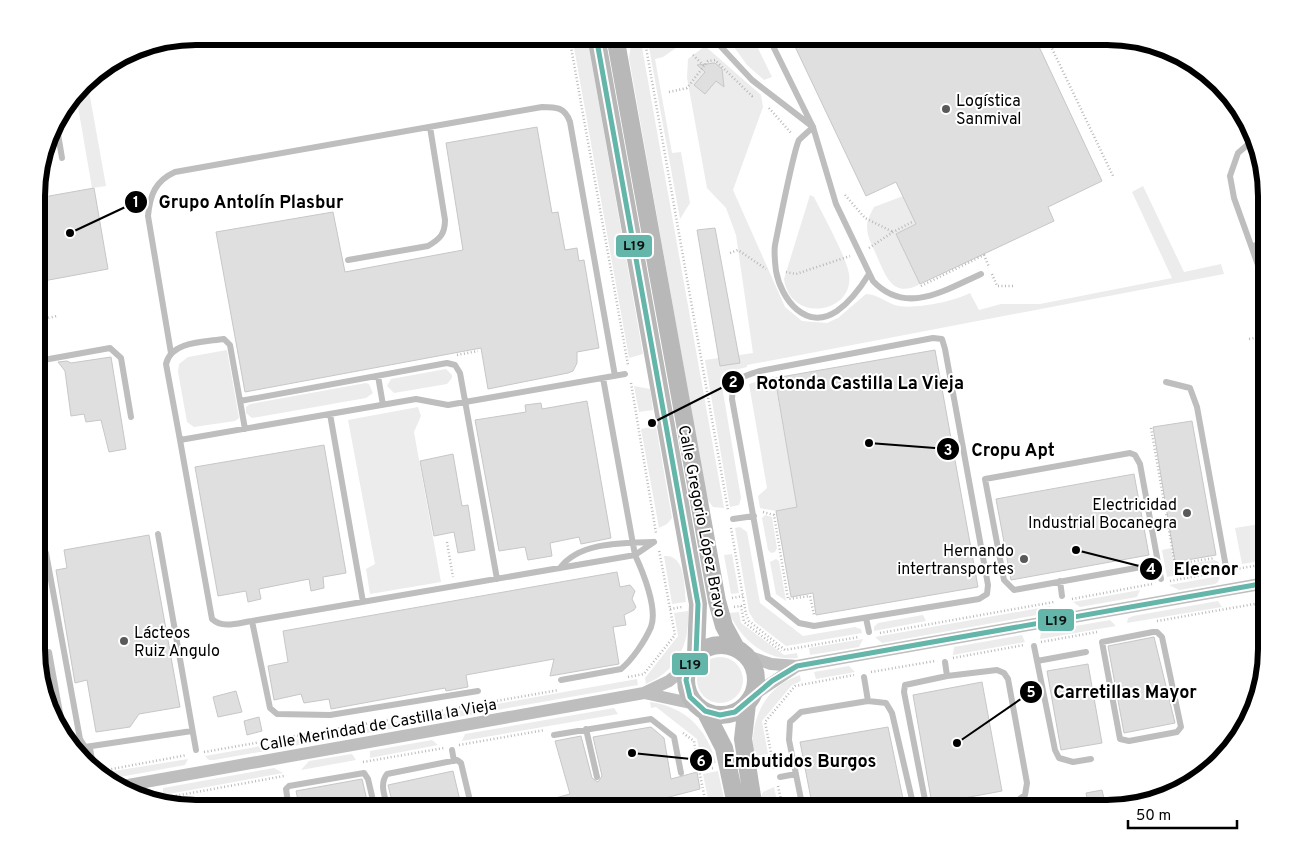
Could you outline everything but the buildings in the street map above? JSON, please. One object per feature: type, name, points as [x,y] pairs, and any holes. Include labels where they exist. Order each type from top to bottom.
[{"type":"main road","name":"Calle Gregorio López Bravo","points":[[598,45],[698,604],[693,659]]},
{"type":"main road","name":"Calle Gregorio López Bravo","points":[[617,45],[719,610],[741,652]]},
{"type":"main road","points":[[735,800],[724,748],[687,689],[686,680],[693,659],[715,645],[741,652],[755,671],[756,679],[749,700],[743,740],[753,800]]},
{"type":"main road","points":[[700,708],[727,715],[749,700]]},
{"type":"street","points":[[741,652],[771,664],[800,666],[1258,584]]},
{"type":"street","name":"Calle Merindad de Castilla la Vieja","points":[[130,785],[644,693],[669,681],[693,659]]},
{"type":"street","points":[[749,700],[800,666]]},
{"type":"street","name":"Calle Merindad de Castilla la Vieja","points":[[644,693],[700,708]]},
{"type":"lane","points":[[719,45],[752,80],[813,127]]},
{"type":"lane","points":[[772,45],[813,127],[836,204],[869,274],[880,288],[904,300],[922,299],[981,274]]},
{"type":"lane","points":[[171,353],[148,216],[150,198],[161,180],[175,172],[542,107],[557,107],[566,113],[615,376]]},
{"type":"lane","points":[[348,260],[428,246],[439,240],[445,231],[445,220],[430,127]]},
{"type":"lane","points":[[813,127],[798,141],[775,246],[776,271],[786,300],[793,308],[812,316],[825,316],[836,311],[862,285],[869,274]]},
{"type":"lane","points":[[58,134],[62,158]]},
{"type":"lane","points":[[1249,144],[1238,154],[1230,176],[1234,198],[1258,264]]},
{"type":"lane","points":[[1252,247],[1258,244]]},
{"type":"lane","points":[[933,338],[942,339],[986,576],[987,594],[979,598],[866,618],[806,626],[799,624],[768,598],[732,399],[732,390],[742,376],[760,371],[933,338]]},
{"type":"lane","points":[[245,429],[229,342],[224,339],[185,346],[171,353],[167,358],[166,364],[212,619],[218,624],[225,625],[252,621],[455,587],[635,555],[654,542],[629,543],[585,550],[567,558],[560,568]]},
{"type":"lane","points":[[45,359],[110,348],[117,352],[121,358],[131,417]]},
{"type":"lane","points":[[240,401],[378,376],[451,364],[455,365],[460,372],[498,579]]},
{"type":"lane","points":[[180,440],[423,399],[438,404],[465,402],[627,374]]},
{"type":"lane","points":[[378,376],[383,405]]},
{"type":"lane","points":[[561,680],[621,669],[628,663],[651,628],[651,611],[644,574],[629,543],[603,378]]},
{"type":"lane","points":[[1166,382],[1190,388],[1197,407],[1226,569]]},
{"type":"lane","points":[[330,414],[363,602]]},
{"type":"lane","points":[[1158,564],[1014,590],[1004,580],[985,479],[1130,453],[1135,455],[1140,464],[1158,564],[1161,581]]},
{"type":"lane","points":[[733,519],[754,516]]},
{"type":"lane","points":[[158,534],[196,750]]},
{"type":"lane","points":[[46,553],[80,739],[85,747],[90,748],[192,731]]},
{"type":"lane","points":[[1060,582],[1063,598]]},
{"type":"lane","points":[[866,618],[869,632]]},
{"type":"lane","points":[[252,621],[270,708],[277,714],[330,715],[478,690]]},
{"type":"lane","points":[[1153,632],[1159,633],[1162,637],[1182,720],[1180,730],[1177,732],[1129,741],[1120,739],[1102,642],[1124,634],[1153,632]]},
{"type":"lane","points":[[1034,646],[1054,750],[1059,758],[1073,762],[1091,759]]},
{"type":"lane","points":[[49,652],[60,714]]},
{"type":"lane","points":[[1037,661],[1086,652]]},
{"type":"lane","points":[[944,662],[947,676]]},
{"type":"lane","points":[[925,800],[904,692],[905,685],[911,682],[947,676],[997,670],[1004,673],[1008,679],[1027,783],[1025,796],[1019,800]]},
{"type":"lane","points":[[864,677],[868,701]]},
{"type":"lane","points":[[801,800],[788,732],[790,722],[801,712],[868,701],[886,703],[892,713],[912,800]]},
{"type":"lane","points":[[554,735],[627,721],[651,719],[674,737],[681,773]]},
{"type":"lane","points":[[586,730],[597,777]]},
{"type":"lane","points":[[90,748],[92,758]]},
{"type":"lane","points":[[452,750],[454,761]]},
{"type":"lane","points":[[386,800],[382,786],[387,774],[454,761],[461,763],[470,800]]},
{"type":"lane","points":[[365,765],[373,800]]},
{"type":"lane","points":[[780,777],[796,774]]},
{"type":"lane","points":[[288,800],[286,789],[294,779],[367,775]]},
{"type":"path","points":[[571,45],[627,374]]},
{"type":"path","points":[[646,45],[746,614],[749,621],[786,650],[860,637]]},
{"type":"path","points":[[1050,45],[1113,176]]},
{"type":"path","points":[[669,92],[687,88],[704,66]]},
{"type":"path","points":[[871,256],[868,249],[893,232],[914,221]]},
{"type":"path","points":[[730,252],[738,250],[763,269],[796,274],[859,252]]},
{"type":"path","points":[[917,288],[984,255],[997,286],[1015,286]]},
{"type":"path","points":[[45,319],[57,316]]},
{"type":"path","points":[[1249,339],[1258,337]]},
{"type":"path","points":[[631,382],[658,542]]},
{"type":"path","points":[[1150,428],[1175,564],[1224,556]]},
{"type":"path","points":[[763,512],[774,516],[788,599],[810,596],[814,617],[817,617]]},
{"type":"path","points":[[447,542],[455,587]]},
{"type":"path","points":[[622,678],[644,674],[675,635],[659,547]]},
{"type":"path","points":[[1235,570],[1258,566]]},
{"type":"path","points":[[1161,581],[1226,569]]},
{"type":"path","points":[[1071,599],[1152,584]]},
{"type":"path","points":[[879,633],[1063,598]]},
{"type":"path","points":[[719,610],[741,606],[744,622],[785,653],[800,650],[800,666],[806,684]]},
{"type":"path","points":[[105,770],[565,688]]},
{"type":"path","points":[[355,764],[548,729]]},
{"type":"path","points":[[700,770],[705,800]]},
{"type":"path","points":[[168,797],[294,779]]},
{"type":"shaded area","points":[[574,45],[589,45],[643,354],[629,358]]},
{"type":"shaded area","points":[[631,45],[642,45],[724,508],[713,507],[707,499],[629,58]]},
{"type":"shaded area","points":[[649,45],[680,45],[663,57],[655,59],[672,153],[681,152],[690,203],[680,219]]},
{"type":"shaded area","points":[[733,45],[756,45],[772,77],[764,80],[747,65]]},
{"type":"shaded area","points":[[705,46],[761,95],[763,107],[733,190],[785,307],[802,321],[827,323],[838,318],[866,294],[895,305],[907,307],[936,304],[970,293],[979,310],[1001,304],[1040,304],[1172,278],[1132,192],[1143,186],[1184,272],[1221,264],[1224,274],[747,365],[747,367],[731,371],[724,380],[723,392],[741,498],[739,505],[730,507],[705,360],[753,353],[736,235],[726,208],[707,188],[687,78],[688,59]]},
{"type":"shaded area","points":[[89,89],[106,186],[92,188],[77,103]]},
{"type":"shaded area","points":[[810,195],[814,197],[834,236],[844,257],[849,274],[848,288],[842,298],[833,305],[821,308],[809,308],[798,303],[789,293],[784,279]]},
{"type":"shaded area","points":[[903,196],[916,224],[896,234],[920,284],[902,289],[890,282],[886,276],[870,239],[867,226],[874,207]]},
{"type":"shaded area","points":[[227,350],[239,418],[235,421],[194,427],[187,422],[178,372],[179,364],[188,357]]},
{"type":"shaded area","points":[[446,369],[452,375],[447,384],[394,393],[387,386],[391,379]]},
{"type":"shaded area","points":[[774,376],[797,507],[776,511],[760,508],[758,496],[767,488],[749,384]]},
{"type":"shaded area","points":[[369,384],[373,393],[366,398],[252,418],[246,413],[246,407],[250,404]]},
{"type":"shaded area","points":[[634,386],[650,389],[653,410],[639,412]]},
{"type":"shaded area","points":[[418,407],[421,416],[414,432],[441,582],[370,594],[366,569],[375,564],[348,420]]},
{"type":"shaded area","points":[[656,426],[672,518],[667,524],[659,528],[641,429]]},
{"type":"shaded area","points":[[765,515],[772,517],[777,548],[775,552],[771,553],[768,550],[762,518]]},
{"type":"shaded area","points":[[1258,524],[1258,561],[1242,564],[1235,528]]},
{"type":"shaded area","points":[[740,527],[747,532],[760,603],[803,636],[855,627],[861,629],[862,633],[786,646],[755,622],[749,612],[735,528]]},
{"type":"shaded area","points":[[1171,548],[1175,566],[1214,560],[1219,562],[1220,568],[1167,577],[1162,550]]},
{"type":"shaded area","points":[[732,554],[739,593],[731,594],[724,555]]},
{"type":"shaded area","points":[[664,556],[671,557],[680,565],[684,580],[686,602],[672,604]]},
{"type":"shaded area","points":[[776,559],[779,561],[786,601],[776,594],[770,562]]},
{"type":"shaded area","points":[[1220,576],[1215,584],[1179,590],[1169,585]]},
{"type":"shaded area","points":[[1140,590],[1137,597],[1080,607],[1073,602]]},
{"type":"shaded area","points":[[1218,601],[1222,607],[1127,623],[1128,618],[1133,616]]},
{"type":"shaded area","points":[[1051,606],[1043,614],[882,643],[875,637]]},
{"type":"shaded area","points":[[688,611],[687,634],[679,655],[666,672],[646,684],[645,678],[678,636],[674,613]]},
{"type":"shaded area","points":[[739,612],[741,623],[784,655],[797,653],[798,658],[776,656],[756,647],[741,632],[729,613]]},
{"type":"shaded area","points":[[923,615],[926,621],[874,631],[874,627],[878,623]]},
{"type":"shaded area","points":[[1110,620],[1116,626],[1040,639],[1041,632]]},
{"type":"shaded area","points":[[1022,635],[1025,642],[953,655],[954,647]]},
{"type":"shaded area","points":[[863,639],[859,647],[810,655],[809,648]]},
{"type":"shaded area","points":[[715,657],[725,657],[739,667],[743,680],[739,693],[733,699],[725,703],[715,703],[701,693],[697,685],[697,675],[707,661]]},
{"type":"shaded area","points":[[849,666],[855,672],[816,679],[814,672]]},
{"type":"shaded area","points":[[800,675],[801,681],[792,685],[762,721],[768,754],[753,756],[754,729],[762,706],[777,688],[788,680]]},
{"type":"shaded area","points":[[637,679],[638,685],[214,760],[209,760],[205,756]]},
{"type":"shaded area","points":[[650,702],[674,709],[693,721],[707,739],[716,763],[702,765],[697,739],[656,707],[651,708]]},
{"type":"shaded area","points":[[614,708],[618,714],[462,741],[465,734]]},
{"type":"shaded area","points":[[432,740],[438,745],[370,758],[370,751]]},
{"type":"shaded area","points":[[352,754],[356,760],[301,770],[309,761]]},
{"type":"shaded area","points":[[188,759],[185,765],[117,778],[108,772]]},
{"type":"shaded area","points":[[274,768],[283,773],[163,795],[163,788]]},
{"type":"shaded area","points":[[718,771],[724,800],[708,800],[703,774]]},
{"type":"shaded area","points":[[774,787],[777,800],[762,800],[763,792]]},
{"type":"transit line","name":"L19","points":[[598,45],[698,604],[696,655],[690,664],[686,680],[690,697],[705,711],[720,715],[735,712],[772,681],[797,666],[1258,584]]},
{"type":"place","name":"Logística Sanmival","points":[[946,109]]},
{"type":"place","name":"Grupo Antolín Plasbur","points":[[70,233]]},
{"type":"place","name":"Rotonda Castilla La Vieja","points":[[652,423]]},
{"type":"place","name":"Cropu Apt","points":[[869,443]]},
{"type":"place","name":"Electricidad Industrial Bocanegra","points":[[1187,513]]},
{"type":"place","name":"Elecnor","points":[[1076,550]]},
{"type":"place","name":"Hernando intertransportes","points":[[1024,559]]},
{"type":"place","name":"Lácteos Ruiz Angulo","points":[[124,641]]},
{"type":"place","name":"Carretillas Mayor","points":[[957,743]]},
{"type":"place","name":"Embutidos Burgos","points":[[632,753]]}]
